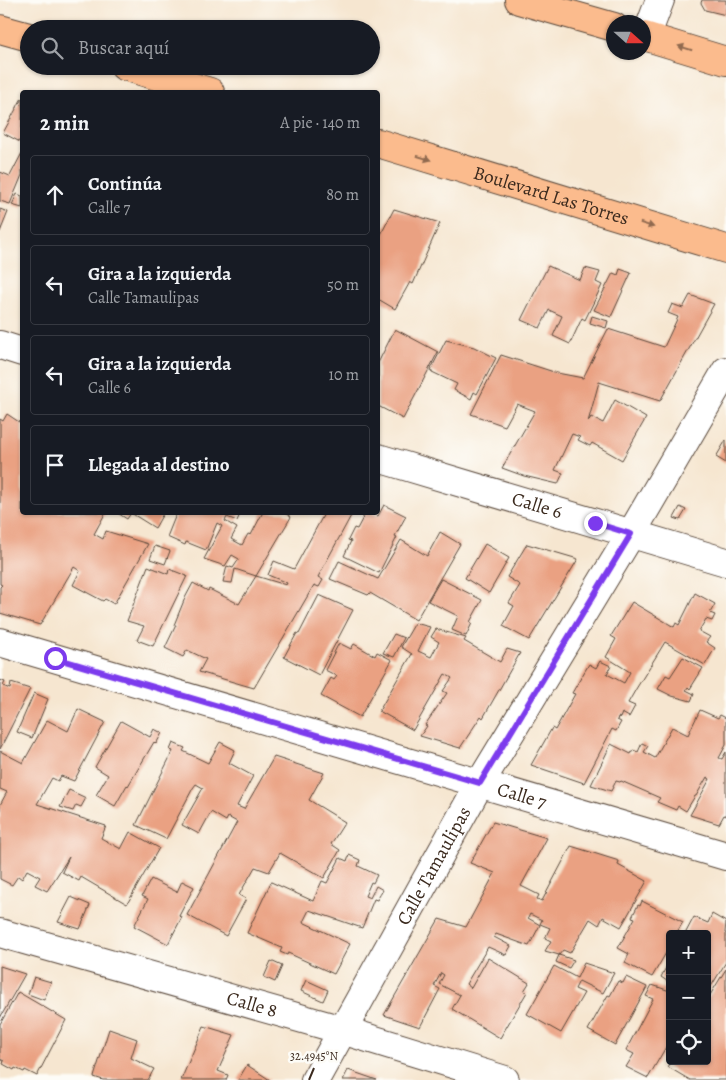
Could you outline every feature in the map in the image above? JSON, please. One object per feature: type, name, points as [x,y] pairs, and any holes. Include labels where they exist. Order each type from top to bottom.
[{"type":"main road","points":[[519,0],[606,25]]},
{"type":"main road","points":[[0,29],[20,35]]},
{"type":"main road","points":[[651,38],[726,61]]},
{"type":"main road","points":[[154,75],[203,90]]},
{"type":"main road","name":"Boulevard Las Torres","points":[[380,145],[726,250]]},
{"type":"street","points":[[651,22],[660,0]]},
{"type":"street","points":[[0,345],[20,351]]},
{"type":"street","name":"Calle Tamaulipas","points":[[315,1080],[480,783],[631,534],[726,371]]},
{"type":"street","name":"Calle 6","points":[[380,459],[726,562]]},
{"type":"street","name":"Calle 7","points":[[0,642],[726,856]]},
{"type":"street","name":"Calle 8","points":[[0,933],[342,1030],[505,1080]]},
{"type":"building","points":[[702,0],[726,0],[726,15],[705,10],[701,3]]},
{"type":"building","points":[[20,102],[20,142],[3,133]]},
{"type":"building","points":[[20,157],[20,180],[10,204],[0,201],[0,172],[10,176]]},
{"type":"building","points":[[17,194],[20,195],[20,207],[12,205]]},
{"type":"building","points":[[0,209],[8,212],[0,232]]},
{"type":"building","points":[[394,209],[440,223],[413,284],[410,282],[395,309],[380,300],[380,236]]},
{"type":"building","points":[[548,266],[580,280],[585,268],[600,272],[596,282],[602,285],[585,320],[582,318],[570,344],[553,336],[562,316],[549,310],[540,328],[521,320]]},
{"type":"building","points":[[620,269],[631,273],[611,317],[594,310],[613,273],[618,275]]},
{"type":"building","points":[[690,295],[714,304],[660,401],[599,382],[588,422],[591,417],[603,423],[615,400],[646,418],[622,460],[592,443],[590,446],[578,440],[580,437],[572,434],[555,470],[563,473],[558,484],[524,476],[502,468],[535,411],[517,404],[505,426],[471,414],[501,355],[557,373],[583,378],[608,329],[664,347],[678,317],[668,313],[672,304],[683,308]]},
{"type":"building","points":[[592,316],[608,321],[606,328],[590,323]]},
{"type":"building","points":[[395,329],[438,352],[403,419],[380,407],[380,359]]},
{"type":"building","points":[[446,340],[474,347],[496,358],[477,394],[474,392],[471,399],[454,390],[457,384],[430,371]]},
{"type":"building","points":[[7,414],[20,423],[20,515],[104,515],[94,534],[103,539],[106,531],[148,544],[114,604],[105,599],[103,601],[73,585],[80,571],[74,567],[40,625],[0,613],[0,587],[2,585],[0,584],[0,419],[3,421]]},
{"type":"building","points":[[726,440],[726,463],[716,457]]},
{"type":"building","points":[[384,505],[406,516],[379,573],[344,556],[351,541],[348,540],[354,528],[357,529],[364,515],[378,516]]},
{"type":"building","points":[[680,507],[686,510],[680,520],[674,518]]},
{"type":"building","points":[[121,515],[130,515],[127,519]]},
{"type":"building","points":[[134,515],[162,515],[155,528]]},
{"type":"building","points":[[176,515],[240,515],[237,521],[227,517],[225,521],[237,528],[231,539],[242,545],[248,534],[251,535],[261,515],[288,515],[291,517],[256,576],[235,569],[232,583],[223,582],[227,566],[233,568],[239,559],[232,555],[225,566],[204,559],[222,526],[217,523],[206,550],[186,542],[185,545],[167,537]]},
{"type":"building","points":[[323,515],[351,515],[318,577],[323,580],[319,587],[314,585],[254,688],[199,672],[206,659],[187,650],[183,657],[165,648],[193,583],[239,604],[256,576],[286,585],[287,583],[268,575],[274,561],[294,569]]},
{"type":"building","points":[[440,532],[460,544],[416,620],[370,593],[368,595],[330,579],[339,561],[378,579],[401,540],[427,556]]},
{"type":"building","points":[[485,544],[509,558],[489,593],[465,578]]},
{"type":"building","points":[[527,544],[578,559],[529,640],[503,626],[514,606],[509,603],[520,585],[507,577]]},
{"type":"building","points":[[155,546],[170,551],[165,564],[150,559]]},
{"type":"building","points":[[148,566],[168,574],[169,569],[187,576],[153,646],[137,640],[144,626],[127,621]]},
{"type":"building","points":[[441,579],[482,600],[470,622],[472,623],[466,636],[452,630],[458,616],[428,601]]},
{"type":"building","points":[[695,593],[715,604],[710,613],[715,615],[712,621],[706,619],[699,631],[710,637],[706,642],[715,648],[705,665],[665,642],[628,703],[635,706],[629,717],[622,713],[620,718],[618,717],[617,720],[621,722],[616,731],[612,729],[584,783],[531,765],[552,728],[555,730],[575,694],[572,693],[589,664],[596,668],[600,661],[611,666],[607,674],[624,683],[630,672],[606,657],[616,639],[611,636],[632,602],[674,627],[676,623],[679,625]]},
{"type":"building","points":[[319,595],[353,610],[319,675],[284,657],[297,633],[299,634]]},
{"type":"building","points":[[415,623],[430,627],[418,651],[431,657],[439,642],[431,637],[436,629],[466,638],[464,641],[500,662],[507,649],[520,653],[483,718],[481,716],[460,748],[420,736],[427,726],[425,725],[447,693],[443,691],[452,678],[445,674],[413,730],[379,711],[412,654],[401,647]]},
{"type":"building","points":[[394,634],[404,638],[394,657],[383,653]]},
{"type":"building","points":[[339,643],[351,649],[354,644],[375,656],[377,652],[392,660],[360,717],[321,696],[331,678],[334,680],[337,676],[325,670]]},
{"type":"building","points":[[683,657],[703,668],[690,689],[688,687],[686,690],[694,694],[691,701],[672,696],[658,689],[666,675],[670,677]]},
{"type":"building","points":[[0,680],[5,682],[3,686],[10,689],[11,683],[30,689],[0,749]]},
{"type":"building","points":[[34,693],[48,699],[32,738],[17,732]]},
{"type":"building","points":[[78,709],[105,722],[74,781],[61,776],[58,781],[52,778],[37,804],[106,826],[101,838],[121,849],[130,832],[159,848],[127,904],[81,877],[79,881],[62,872],[69,857],[47,891],[35,885],[40,877],[27,870],[22,879],[18,876],[12,885],[0,879],[0,805],[7,792],[0,789],[0,751],[23,763],[47,720],[68,731]]},
{"type":"building","points":[[700,710],[718,718],[720,715],[726,718],[726,745],[719,758],[722,759],[726,752],[726,816],[724,815],[719,824],[690,815],[710,779],[707,777],[686,811],[678,806],[676,810],[657,802],[660,798],[621,781],[616,781],[611,791],[591,785],[611,744],[631,754],[633,750],[638,752],[642,743],[648,746],[644,752],[655,758],[672,727],[688,735]]},
{"type":"building","points":[[121,721],[150,737],[154,729],[162,733],[156,744],[154,742],[115,806],[96,795],[108,775],[95,767]]},
{"type":"building","points":[[220,742],[235,750],[229,763],[253,776],[237,806],[244,809],[274,757],[324,773],[309,800],[345,822],[331,844],[340,850],[324,878],[280,853],[269,872],[255,867],[239,895],[246,899],[226,936],[187,915],[237,822],[228,817],[226,821],[211,812],[199,834],[182,825],[203,788],[196,784],[166,839],[136,825],[173,751],[170,750],[173,743],[185,748],[183,751],[208,763]]},
{"type":"building","points":[[69,790],[86,798],[81,807],[76,805],[73,811],[60,807]]},
{"type":"building","points":[[493,822],[547,838],[521,886],[539,895],[537,899],[542,901],[571,846],[619,861],[618,865],[647,881],[621,927],[603,917],[599,925],[590,919],[570,953],[563,950],[559,955],[545,951],[551,941],[545,938],[550,928],[540,924],[542,920],[530,914],[528,918],[540,925],[529,946],[496,934],[494,937],[511,946],[506,955],[488,947],[466,984],[471,988],[488,958],[529,983],[524,991],[527,992],[500,1038],[452,1009],[460,995],[439,984],[444,975],[441,973],[434,986],[440,989],[420,1027],[384,1015],[439,919],[466,927],[495,873],[470,863]]},
{"type":"building","points":[[349,855],[360,860],[358,866],[377,875],[373,883],[371,882],[365,896],[370,898],[376,886],[383,890],[377,900],[374,899],[362,928],[309,910],[303,922],[350,944],[334,974],[288,953],[287,955],[280,952],[282,948],[247,933],[271,882],[313,901],[322,881],[327,883],[340,858],[347,861]]},
{"type":"building","points":[[151,879],[177,892],[182,881],[194,887],[179,916],[182,917],[168,944],[134,926],[148,899],[142,896]]},
{"type":"building","points":[[71,897],[90,905],[80,929],[58,922]]},
{"type":"building","points":[[642,901],[683,922],[678,930],[666,930],[666,953],[652,977],[625,963],[629,954],[618,948],[635,918],[632,917],[638,905],[640,906]]},
{"type":"building","points":[[712,914],[726,922],[726,962],[711,986],[711,930],[687,930],[694,917],[708,923]]},
{"type":"building","points":[[559,955],[574,960],[569,968],[556,962]]},
{"type":"building","points":[[271,961],[282,966],[275,982],[264,977]]},
{"type":"building","points":[[584,963],[614,973],[603,993],[579,981],[575,989],[584,993],[561,1033],[527,1014],[554,966],[577,978]]},
{"type":"building","points":[[0,966],[25,974],[0,1018]]},
{"type":"building","points":[[666,968],[666,980],[661,977]]},
{"type":"building","points":[[726,969],[726,1080],[690,1080],[668,1067],[669,1065],[711,1065],[711,993]]},
{"type":"building","points":[[34,977],[51,982],[44,1000],[28,994]]},
{"type":"building","points":[[626,977],[647,987],[615,1045],[588,1030],[618,981],[623,983]]},
{"type":"building","points":[[306,980],[328,990],[323,1001],[301,991]]},
{"type":"building","points":[[652,985],[666,990],[666,1047],[648,1078],[626,1067],[634,1054],[626,1050],[653,999],[646,996]]},
{"type":"building","points":[[18,992],[66,1020],[37,1076],[25,1070],[24,1072],[15,1068],[14,1070],[3,1064],[4,1061],[0,1059],[0,1024]]},
{"type":"building","points":[[204,1026],[234,1035],[218,1071],[228,1075],[226,1080],[181,1080]]},
{"type":"building","points":[[109,1029],[137,1039],[131,1058],[154,1069],[148,1080],[103,1080],[94,1077]]},
{"type":"building","points":[[247,1065],[270,1080],[238,1080]]},
{"type":"building","points":[[348,1070],[377,1080],[343,1080]]},
{"type":"route","points":[[55,658],[480,783],[631,534],[595,523]]}]
